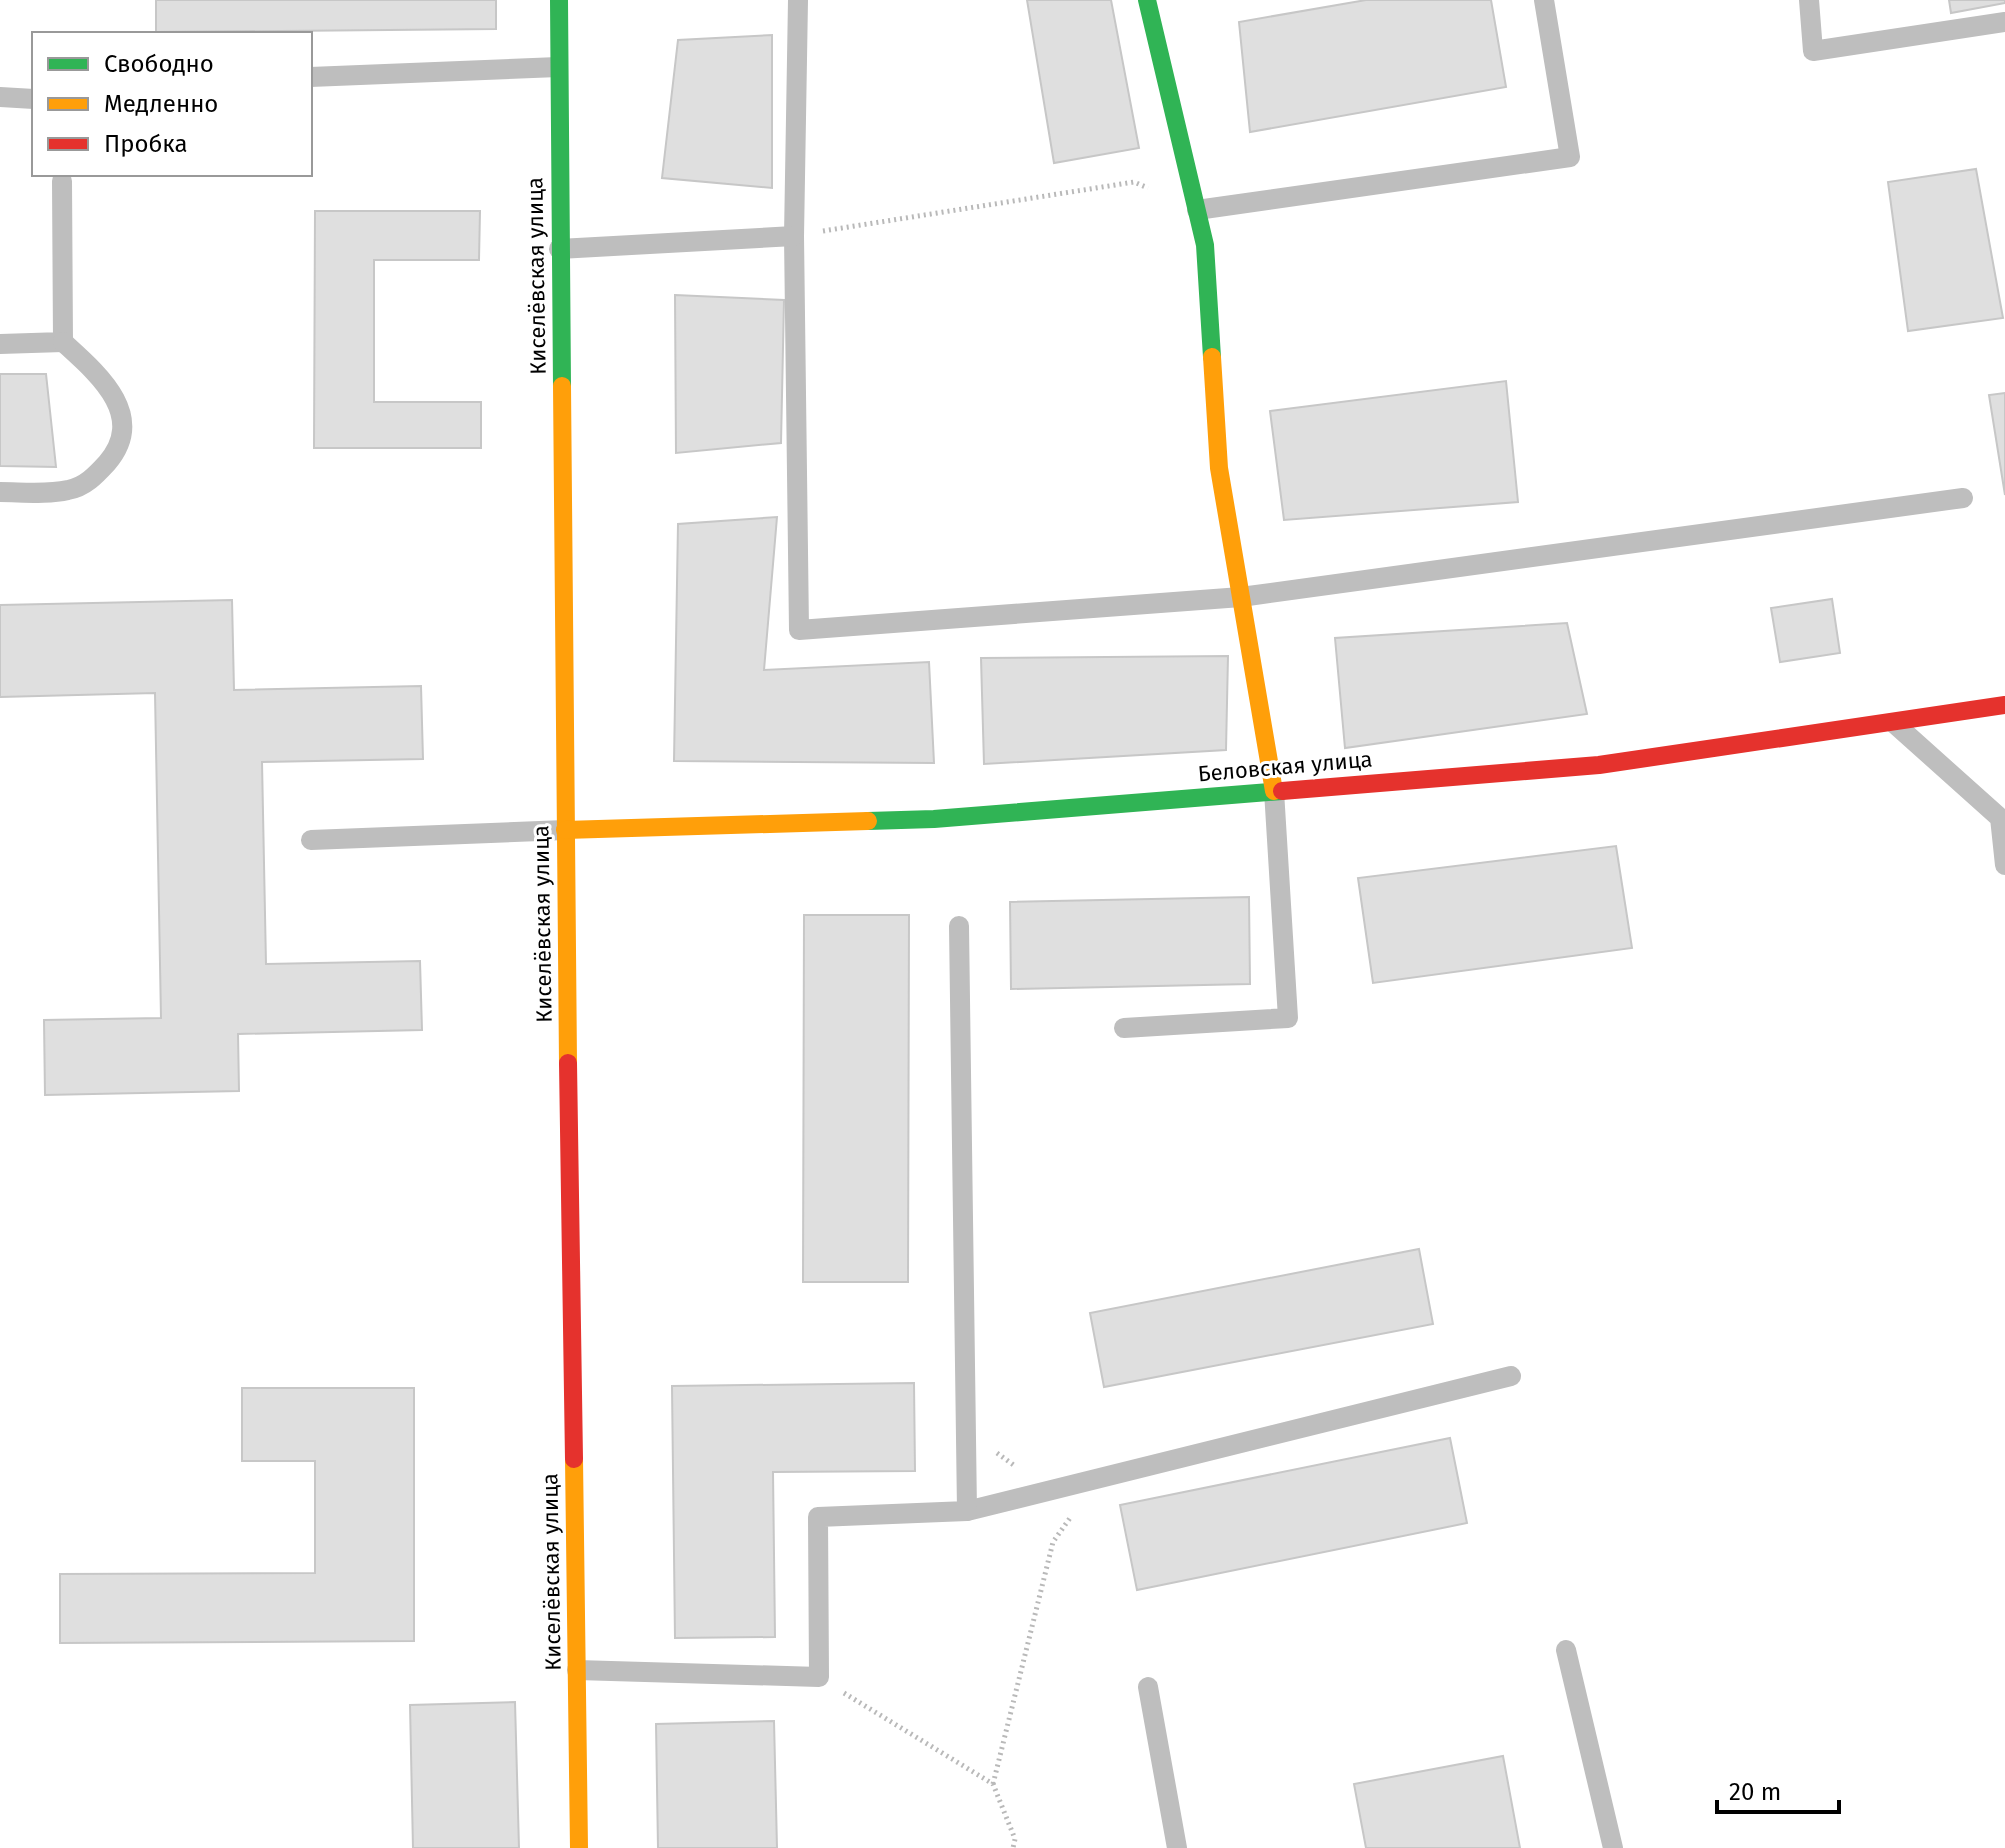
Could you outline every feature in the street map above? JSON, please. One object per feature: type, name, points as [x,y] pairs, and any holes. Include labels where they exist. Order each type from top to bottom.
[{"type":"street","name":"Киселёвская улица","points":[[559,0],[565,830],[579,1848]]},
{"type":"street","points":[[1147,0],[1205,245],[1219,468],[1274,791]]},
{"type":"street","name":"Беловская улица","points":[[565,830],[934,819],[1599,765],[2005,705]]},
{"type":"lane","points":[[798,0],[794,236],[799,630],[1241,597],[1963,498]]},
{"type":"lane","points":[[1197,210],[1570,157],[1544,0]]},
{"type":"lane","points":[[1809,0],[1813,51],[2005,22]]},
{"type":"lane","points":[[312,77],[558,67]]},
{"type":"lane","points":[[0,97],[32,99]]},
{"type":"lane","points":[[62,181],[63,342]]},
{"type":"lane","points":[[559,249],[794,236]]},
{"type":"lane","points":[[0,344],[63,342],[104,380],[120,409],[120,448],[92,480],[67,491],[0,492]]},
{"type":"lane","points":[[1892,722],[2000,818],[2005,865]]},
{"type":"lane","points":[[1124,1028],[1288,1018],[1274,791]]},
{"type":"lane","points":[[311,840],[565,830]]},
{"type":"lane","points":[[959,926],[967,1511]]},
{"type":"lane","points":[[577,1670],[819,1677],[818,1517],[967,1511],[1511,1376]]},
{"type":"lane","points":[[1566,1650],[1613,1848]]},
{"type":"lane","points":[[1148,1687],[1177,1848]]},
{"type":"path","points":[[794,236],[1134,182],[1197,210]]},
{"type":"path","points":[[966,1432],[1076,1509],[1053,1542],[993,1784],[1015,1839],[1013,1848]]},
{"type":"path","points":[[819,1677],[993,1784]]},
{"type":"building","points":[[156,0],[496,0],[496,29],[156,32]]},
{"type":"building","points":[[1027,0],[1111,0],[1139,148],[1054,163]]},
{"type":"building","points":[[1366,0],[1491,0],[1506,87],[1250,132],[1239,22]]},
{"type":"building","points":[[1949,0],[2005,0],[2005,3],[1951,13]]},
{"type":"building","points":[[772,35],[772,188],[662,178],[678,40]]},
{"type":"building","points":[[1976,169],[2003,318],[1908,331],[1888,182]]},
{"type":"building","points":[[315,211],[480,211],[479,260],[374,260],[374,402],[481,402],[481,448],[314,448]]},
{"type":"building","points":[[675,295],[784,300],[781,443],[676,453]]},
{"type":"building","points":[[0,374],[46,374],[56,467],[0,466]]},
{"type":"building","points":[[1506,381],[1518,502],[1284,520],[1270,411]]},
{"type":"building","points":[[2005,393],[2005,495],[1989,395]]},
{"type":"building","points":[[777,517],[764,670],[929,662],[934,763],[674,761],[678,524]]},
{"type":"building","points":[[1832,599],[1840,653],[1780,662],[1771,608]]},
{"type":"building","points":[[232,600],[234,690],[421,686],[423,759],[262,762],[266,964],[420,961],[422,1030],[238,1034],[239,1091],[45,1095],[44,1020],[161,1018],[155,693],[0,697],[0,605]]},
{"type":"building","points":[[1567,623],[1587,714],[1345,748],[1335,638]]},
{"type":"building","points":[[1228,656],[1226,750],[984,764],[981,658]]},
{"type":"building","points":[[1616,846],[1632,948],[1373,983],[1358,878]]},
{"type":"building","points":[[1249,897],[1250,984],[1011,989],[1010,902]]},
{"type":"building","points":[[804,915],[909,915],[908,1282],[803,1282]]},
{"type":"building","points":[[1419,1249],[1433,1324],[1104,1387],[1090,1313]]},
{"type":"building","points":[[914,1383],[915,1471],[773,1472],[775,1637],[675,1638],[672,1386]]},
{"type":"building","points":[[242,1388],[414,1388],[414,1641],[60,1643],[60,1574],[315,1573],[315,1461],[242,1461]]},
{"type":"building","points":[[1450,1438],[1467,1523],[1137,1590],[1120,1505]]},
{"type":"building","points":[[515,1702],[519,1848],[413,1848],[410,1705]]},
{"type":"building","points":[[774,1721],[777,1848],[658,1848],[656,1724]]},
{"type":"building","points":[[1503,1756],[1520,1848],[1366,1848],[1354,1784]]},
{"type":"traffic: fast","points":[[559,0],[562,386]]},
{"type":"traffic: fast","points":[[1147,0],[1205,245],[1212,357]]},
{"type":"traffic: fast","points":[[868,821],[934,819],[1282,791]]},
{"type":"traffic: slow","points":[[1212,357],[1219,468],[1274,791]]},
{"type":"traffic: slow","points":[[562,386],[568,1063]]},
{"type":"traffic: slow","points":[[565,830],[868,821]]},
{"type":"traffic: slow","points":[[574,1459],[579,1848]]},
{"type":"traffic: jam","points":[[1282,791],[1599,765],[2005,705]]},
{"type":"traffic: jam","points":[[568,1063],[574,1459]]}]
